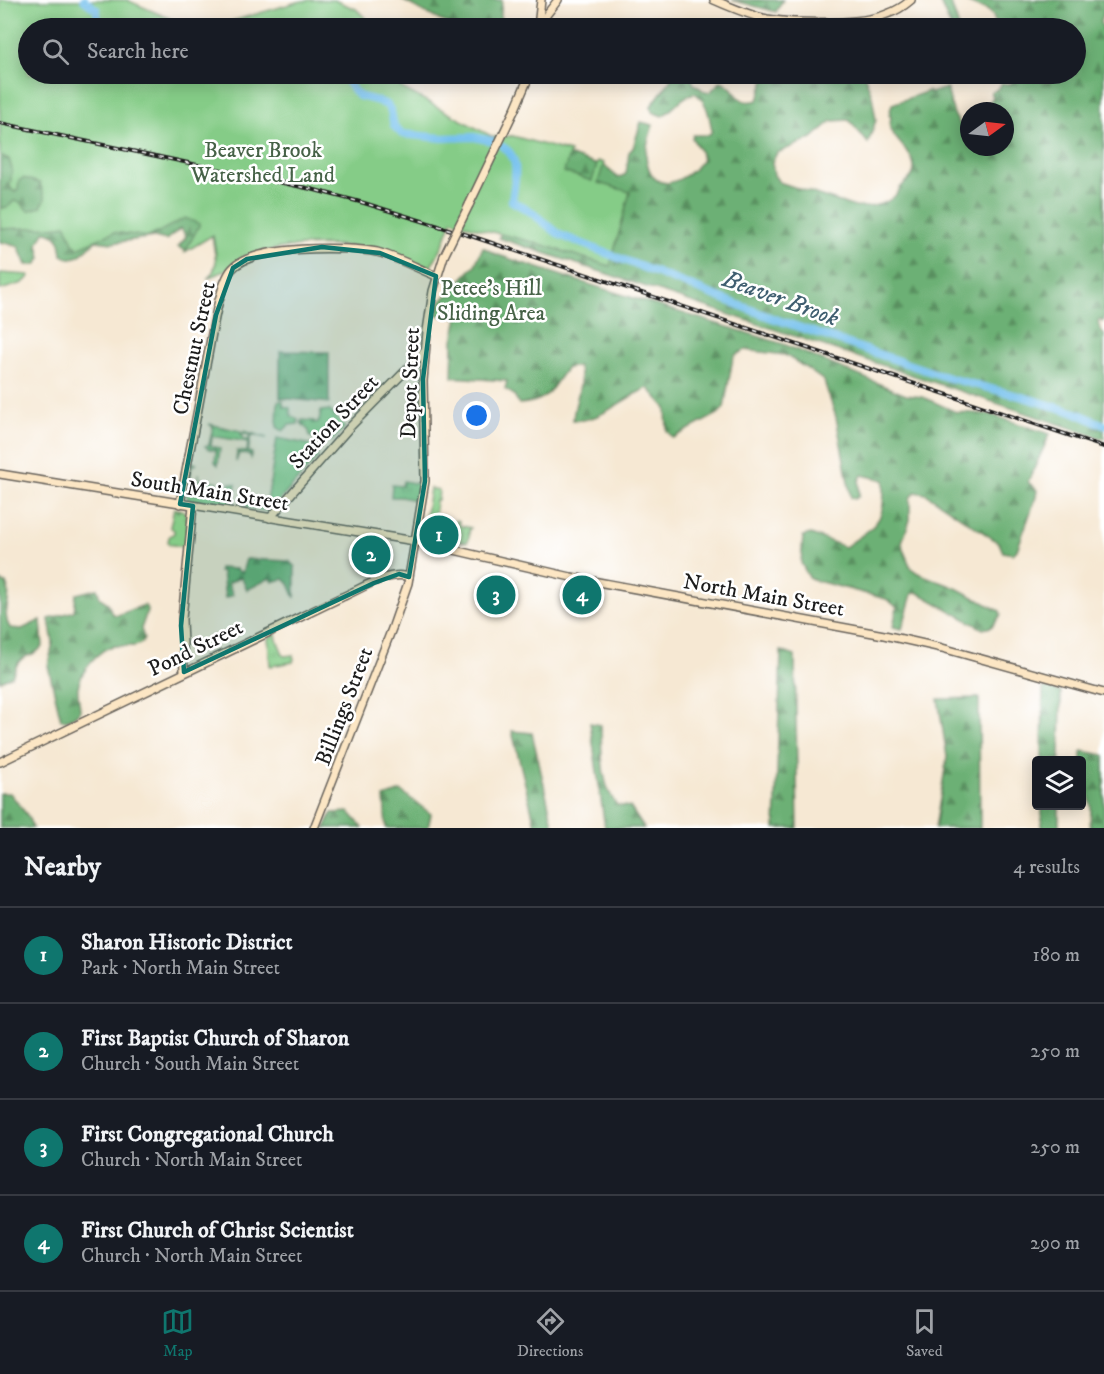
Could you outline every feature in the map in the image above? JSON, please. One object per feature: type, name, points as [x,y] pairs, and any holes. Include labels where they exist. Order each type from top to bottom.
[{"type":"main road","points":[[539,18],[541,0]]},
{"type":"main road","points":[[546,0],[558,0]]},
{"type":"main road","points":[[544,18],[558,0]]},
{"type":"main road","points":[[714,0],[764,18]]},
{"type":"main road","points":[[870,18],[895,11],[911,0]]},
{"type":"main road","name":"Depot Street","points":[[409,577],[425,481],[423,381],[436,276],[526,84]]},
{"type":"main road","name":"Chestnut Street","points":[[180,504],[216,315],[226,277],[232,268],[247,259],[279,252],[307,248],[335,248],[380,253],[436,276]]},
{"type":"main road","name":"Station Street","points":[[270,518],[350,427],[425,351]]},
{"type":"main road","name":"South Main Street","points":[[0,474],[415,541]]},
{"type":"main road","points":[[184,672],[181,626],[193,506]]},
{"type":"main road","name":"North Main Street","points":[[415,541],[566,576],[902,639],[1104,693]]},
{"type":"main road","name":"Pond Street","points":[[0,762],[374,583],[398,575],[409,577]]},
{"type":"main road","name":"Billings Street","points":[[314,828],[404,596],[409,577]]},
{"type":"highlighted area","points":[[322,247],[380,253],[436,276],[423,379],[425,481],[409,577],[399,574],[374,583],[184,672],[181,626],[193,506],[180,504],[216,315],[233,268],[247,259]]},
{"type":"green space","name":"Beaver Brook Watershed Land","points":[[0,0],[127,0],[168,18],[18,18],[18,84],[402,84],[400,87],[493,137],[513,136],[570,152],[564,172],[592,181],[598,161],[604,163],[598,183],[630,192],[610,266],[452,220],[443,245],[430,268],[377,249],[310,245],[280,248],[244,256],[226,270],[207,279],[216,264],[213,235],[185,252],[200,224],[185,218],[149,237],[114,232],[78,248],[73,243],[66,225],[0,229],[0,209],[9,206],[14,201],[20,202],[28,211],[41,207],[45,199],[40,183],[23,178],[14,192],[10,187],[12,169],[9,159],[0,155]]},
{"type":"green space","name":"Beaver Brook Watershed Land","points":[[310,0],[334,0],[356,9],[365,18],[243,18]]},
{"type":"green space","points":[[402,0],[502,0],[501,18],[435,18]]},
{"type":"green space","points":[[732,0],[783,0],[776,12]]},
{"type":"green space","points":[[939,0],[950,0],[956,18],[947,18]]},
{"type":"green space","points":[[964,0],[1104,0],[1104,12],[1100,22],[1104,29],[1104,320],[1098,321],[1104,335],[1104,439],[499,238],[503,226],[482,198],[511,136],[595,164],[602,163],[618,178],[626,174],[629,152],[633,148],[641,122],[653,125],[646,153],[651,173],[657,180],[664,183],[680,179],[702,161],[700,151],[692,138],[693,135],[709,135],[712,131],[703,101],[695,93],[686,97],[662,116],[652,112],[651,106],[668,84],[694,84],[706,92],[710,92],[718,84],[727,84],[740,99],[750,101],[758,100],[763,84],[868,84],[876,120],[868,143],[849,120],[832,121],[812,138],[777,153],[772,162],[774,175],[779,182],[855,207],[873,206],[892,199],[912,176],[913,162],[892,133],[889,115],[892,104],[928,91],[930,93],[947,88],[960,124],[960,156],[1014,156],[1014,102],[990,102],[993,97],[991,92],[998,89],[1001,84],[1086,84],[1086,18],[994,18],[985,9]]},
{"type":"green space","points":[[0,128],[377,249],[348,246],[279,248],[245,256],[216,275],[213,273],[216,262],[212,235],[186,251],[178,247],[186,237],[181,228],[166,240],[154,237],[112,243],[96,241],[80,255],[67,258],[62,255],[60,242],[56,236],[44,232],[38,244],[41,258],[36,265],[26,265],[18,246],[0,242]]},
{"type":"green space","name":"Petee's Hill Sliding Area","points":[[483,247],[495,254],[575,280],[783,344],[906,395],[923,397],[956,412],[989,414],[1050,434],[1028,482],[1037,490],[1036,497],[1017,550],[1013,554],[1003,552],[999,543],[926,494],[915,492],[910,498],[910,520],[902,542],[911,568],[956,588],[1000,611],[1001,615],[991,627],[983,629],[917,592],[912,594],[902,629],[893,627],[897,607],[886,599],[810,579],[801,563],[803,536],[811,534],[845,547],[878,521],[883,506],[884,480],[862,475],[859,481],[859,496],[855,499],[851,498],[836,417],[824,381],[785,355],[745,350],[735,355],[724,408],[718,414],[673,438],[667,431],[666,408],[648,388],[593,418],[573,420],[580,386],[578,366],[567,368],[544,397],[530,403],[519,404],[514,395],[505,389],[507,381],[452,377],[453,340],[458,317],[436,315],[439,303],[475,265]]},
{"type":"green space","points":[[0,273],[30,276],[23,283],[0,290]]},
{"type":"green space","points":[[280,351],[329,352],[329,403],[280,398]]},
{"type":"green space","points":[[278,401],[283,401],[283,406],[290,408],[291,416],[298,419],[298,424],[289,425],[283,431],[277,427]]},
{"type":"green space","points":[[329,410],[345,427],[332,441],[310,437],[309,431],[303,425],[305,424],[301,423],[302,420],[319,422],[321,411]]},
{"type":"green space","points":[[209,424],[241,431],[243,439],[249,440],[250,435],[243,434],[244,431],[267,438],[251,435],[248,452],[252,453],[251,458],[250,455],[239,453],[236,462],[237,451],[247,452],[248,442],[212,436],[211,446],[220,448],[218,465],[215,462],[216,450],[205,446],[209,445],[213,427]]},
{"type":"green space","points":[[277,438],[312,445],[317,450],[318,457],[272,509],[266,511],[246,508],[248,498],[267,502]]},
{"type":"green space","points":[[192,462],[196,464],[192,465],[188,490],[195,494],[196,491],[200,492],[201,482],[206,484],[199,479],[218,482],[215,488],[219,493],[227,494],[230,483],[236,484],[234,493],[227,495],[221,496],[210,490],[220,497],[233,495],[233,501],[229,506],[189,500],[186,494]]},
{"type":"green space","points":[[403,481],[420,484],[415,504],[415,500],[391,497],[392,485],[402,486]]},
{"type":"green space","points":[[430,488],[439,490],[435,519],[432,521],[425,520]]},
{"type":"green space","points":[[174,508],[178,509],[178,512],[180,509],[184,511],[188,519],[185,545],[182,547],[168,542],[169,537],[174,533],[170,527]]},
{"type":"green space","points":[[456,520],[459,521],[458,525],[471,528],[467,542],[446,540],[449,524],[453,526]]},
{"type":"green space","points":[[246,559],[289,561],[295,567],[295,598],[289,584],[284,579],[272,582],[270,578],[247,590],[241,577],[228,583],[233,595],[225,598],[222,572],[219,572],[219,568],[236,569],[242,573]]},
{"type":"green space","points":[[0,581],[6,583],[8,589],[6,617],[10,628],[22,629],[41,620],[43,646],[19,661],[12,676],[0,681]]},
{"type":"green space","points":[[97,589],[100,598],[108,603],[112,614],[118,615],[144,605],[148,609],[141,629],[144,638],[139,645],[115,646],[102,651],[87,668],[80,681],[78,690],[80,711],[71,718],[61,720],[48,666],[53,643],[49,619],[74,611],[76,594]]},
{"type":"green space","points":[[276,633],[284,656],[293,655],[293,662],[270,666],[268,638]]},
{"type":"green space","points":[[781,651],[795,656],[798,828],[775,828]]},
{"type":"green space","points":[[1043,687],[1061,692],[1060,756],[1042,756]]},
{"type":"green space","points":[[979,698],[980,828],[935,828],[947,757],[938,699]]},
{"type":"green space","points":[[590,723],[601,725],[603,767],[611,797],[617,805],[630,807],[644,828],[605,828]]},
{"type":"green space","points":[[512,731],[532,733],[554,828],[536,828]]},
{"type":"green space","points":[[1082,751],[1104,755],[1104,828],[1090,828],[1091,806],[1086,782],[1086,756],[1082,756]]},
{"type":"green space","points":[[401,791],[431,814],[428,828],[386,828],[384,797]]},
{"type":"green space","points":[[0,793],[10,793],[27,815],[33,828],[0,828]]},
{"type":"green space","points":[[1042,810],[1059,810],[1059,828],[1042,828]]},
{"type":"green space","points":[[349,812],[363,828],[325,828],[332,813]]},
{"type":"waterway","name":"Beaver Brook","points":[[84,0],[97,10],[97,18]]},
{"type":"waterway","name":"Beaver Brook","points":[[349,84],[359,96],[387,105],[391,111],[394,126],[402,134],[442,138],[474,137],[492,141]]},
{"type":"waterway","name":"Beaver Brook","points":[[503,147],[509,152],[515,164],[512,201],[531,212],[560,235],[772,318],[949,378],[1076,413],[1104,425]]},
{"type":"railway","points":[[0,123],[311,189],[364,203],[471,236],[1104,447]]},
{"type":"place","name":"Sharon Historic District","points":[[439,535]]},
{"type":"place","name":"First Baptist Church of Sharon","points":[[371,555]]},
{"type":"place","name":"First Congregational Church","points":[[496,595]]},
{"type":"place","name":"First Church of Christ Scientist","points":[[582,595]]}]
